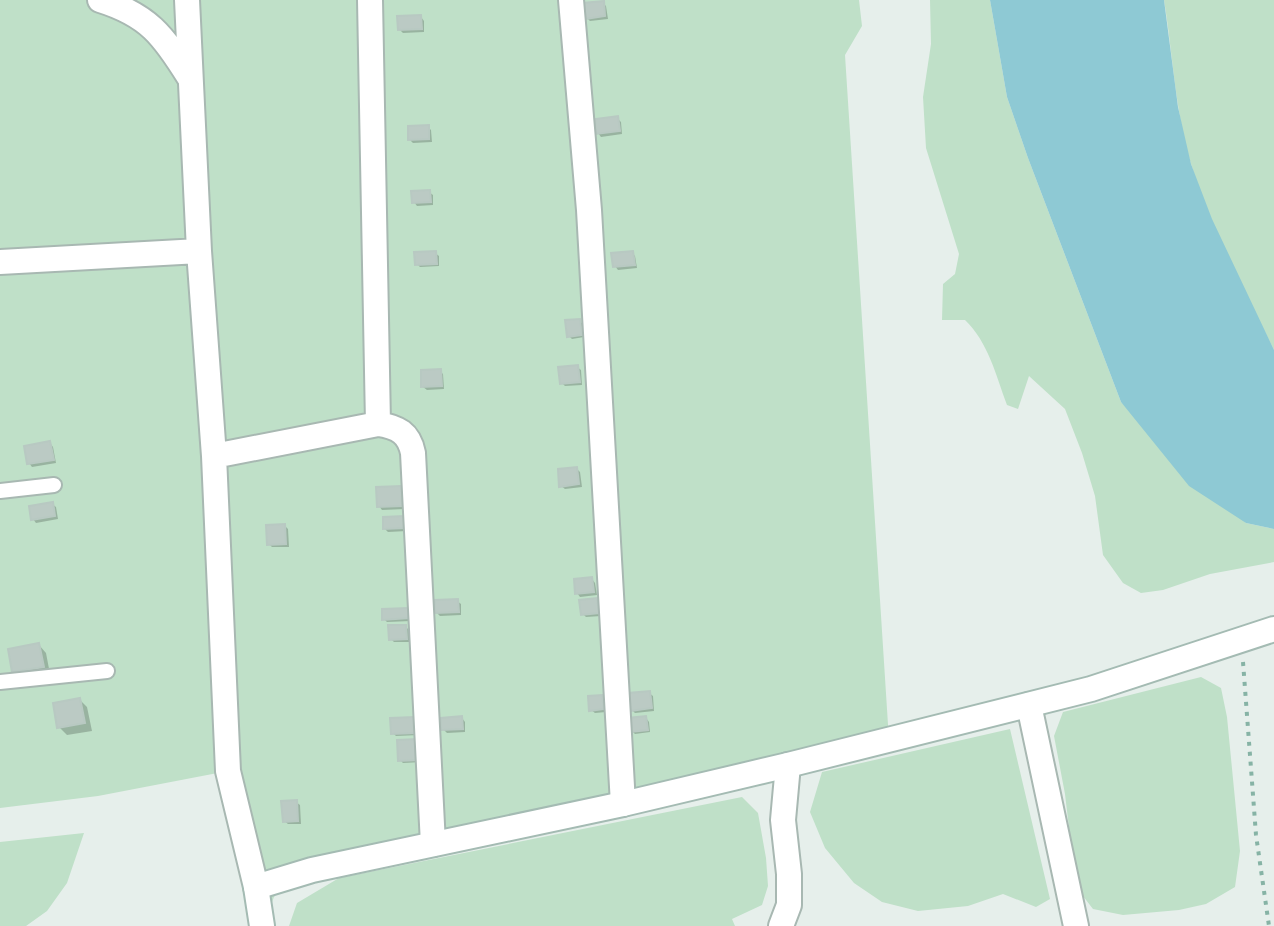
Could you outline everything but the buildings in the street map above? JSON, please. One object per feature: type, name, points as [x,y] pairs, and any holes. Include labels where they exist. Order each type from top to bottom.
[{"type":"street","points":[[100,0],[123,7],[150,25],[170,47],[190,79]]},
{"type":"street","points":[[187,0],[199,251],[214,456],[228,771],[256,887],[262,926]]},
{"type":"street","points":[[370,0],[378,424]]},
{"type":"street","points":[[571,0],[589,210],[623,804]]},
{"type":"street","points":[[0,262],[199,251]]},
{"type":"street","points":[[214,456],[378,424],[403,432],[411,443],[433,844]]},
{"type":"street","points":[[256,887],[312,870],[623,804],[1029,705],[1091,689],[1270,630]]},
{"type":"street","points":[[1029,705],[1076,926]]},
{"type":"street","points":[[781,926],[789,905],[783,820],[788,765]]},
{"type":"lane","points":[[0,491],[54,485]]},
{"type":"lane","points":[[0,682],[107,671]]},
{"type":"path","points":[[1241,640],[1256,835],[1269,926]]},
{"type":"green space","points":[[0,0],[859,0],[862,26],[845,55],[889,740],[280,889],[269,910],[228,771],[98,796],[0,808]]},
{"type":"green space","points":[[930,0],[990,0],[1007,97],[1121,402],[1246,523],[1274,529],[1274,562],[1210,574],[1163,590],[1141,593],[1123,583],[1103,555],[1095,496],[1065,409],[1029,376],[1018,409],[1007,405],[980,338],[965,320],[942,320],[943,284],[955,274],[959,254],[926,148],[923,97],[931,44]]},
{"type":"green space","points":[[1164,0],[1274,0],[1274,350],[1218,236],[1191,164],[1178,103]]},
{"type":"green space","points":[[1201,677],[1221,688],[1227,717],[1240,851],[1235,887],[1206,904],[1179,910],[1123,915],[1093,909],[1076,887],[1065,794],[1054,736],[1063,712]]},
{"type":"green space","points":[[1010,729],[1050,899],[1036,907],[1003,894],[968,906],[918,911],[882,902],[854,883],[825,848],[810,812],[822,772]]},
{"type":"green space","points":[[742,797],[758,813],[768,886],[762,905],[732,919],[735,926],[289,926],[297,903],[339,878]]},
{"type":"green space","points":[[84,833],[67,883],[47,911],[26,926],[0,926],[0,842]]},
{"type":"water","points":[[990,0],[1164,0],[1178,107],[1191,164],[1212,219],[1274,350],[1274,529],[1246,523],[1189,486],[1121,402],[1007,97]]}]
